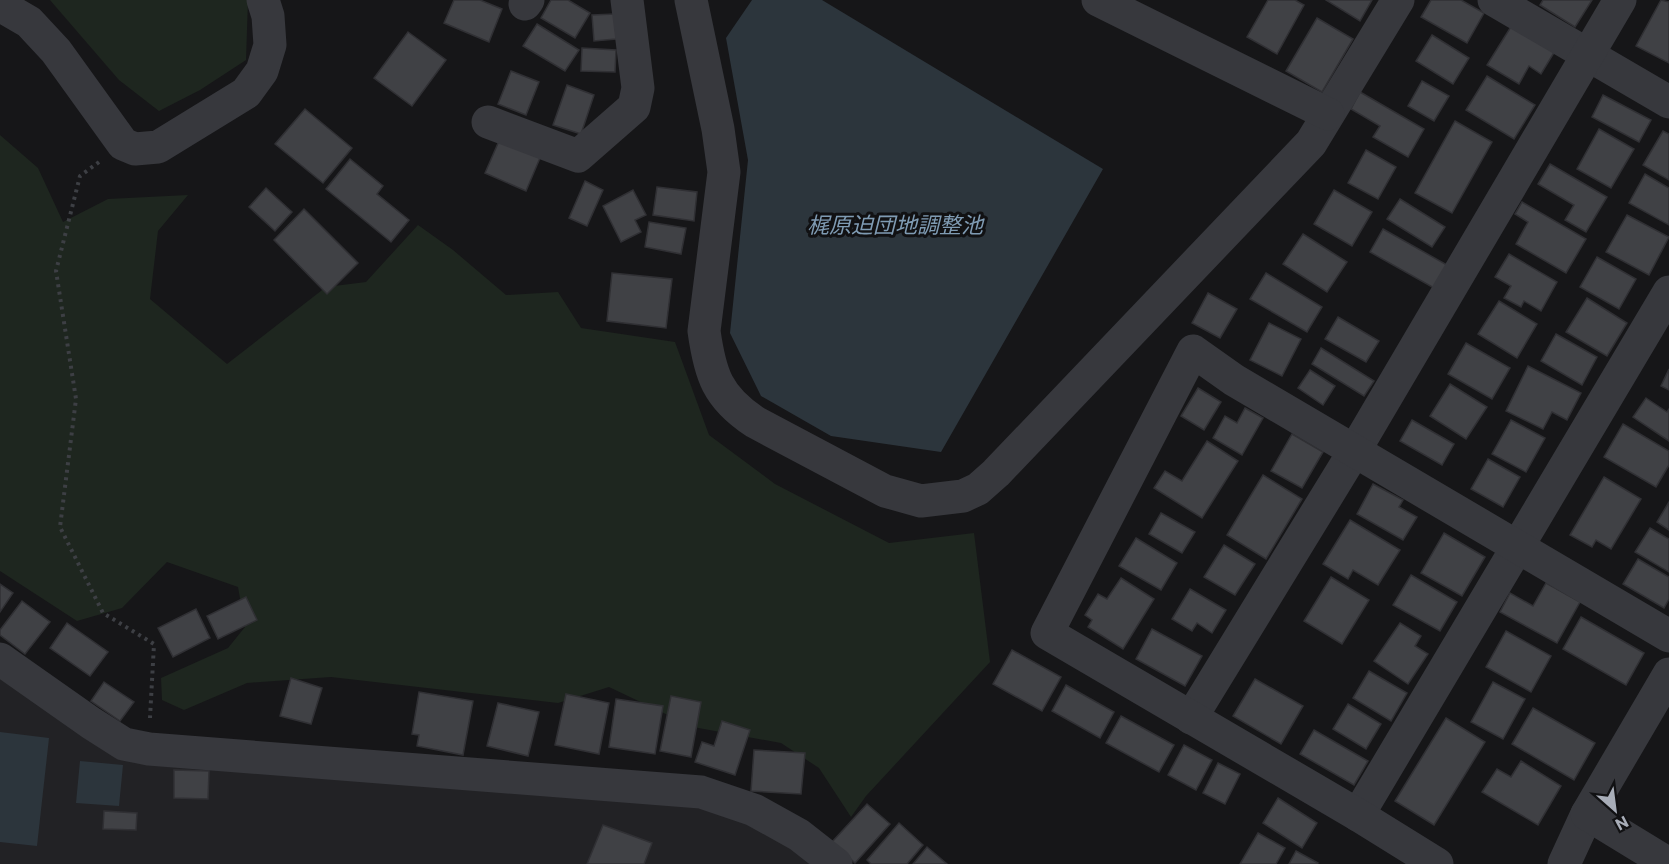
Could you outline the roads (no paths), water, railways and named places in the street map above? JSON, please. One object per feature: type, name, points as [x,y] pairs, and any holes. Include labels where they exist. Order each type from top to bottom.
[{"type":"street","points":[[0,5],[29,22],[56,51],[123,144],[135,149],[158,147],[246,93],[262,71],[270,45],[268,16],[263,0]]},
{"type":"street","points":[[488,122],[578,156],[634,107],[638,88],[627,0]]},
{"type":"street","points":[[691,0],[718,129],[724,172],[704,331],[708,356],[725,398],[737,411],[755,423],[885,491],[921,501],[963,496],[978,489],[996,473],[1311,143],[1398,0]]},
{"type":"street","points":[[1098,0],[1328,114]]},
{"type":"street","points":[[1494,0],[1669,102]]},
{"type":"street","points":[[1191,718],[1355,450],[1620,0]]},
{"type":"street","points":[[1358,815],[1669,292]]},
{"type":"street","points":[[1437,864],[1358,815],[1047,633],[1193,351],[1234,380],[1669,636]]},
{"type":"street","points":[[0,659],[124,744],[149,749],[701,792],[754,810],[798,835],[836,864]]},
{"type":"street","points":[[1564,864],[1587,814],[1669,674]]},
{"type":"street","points":[[1587,814],[1669,864]]},
{"type":"water","name":"梶原迫団地調整池","points":[[752,0],[822,0],[1103,169],[941,452],[831,436],[761,396],[730,333],[748,160],[726,38]]},
{"type":"water","points":[[0,732],[49,738],[37,846],[0,842]]},
{"type":"water","points":[[80,761],[123,765],[119,806],[76,803]]}]
